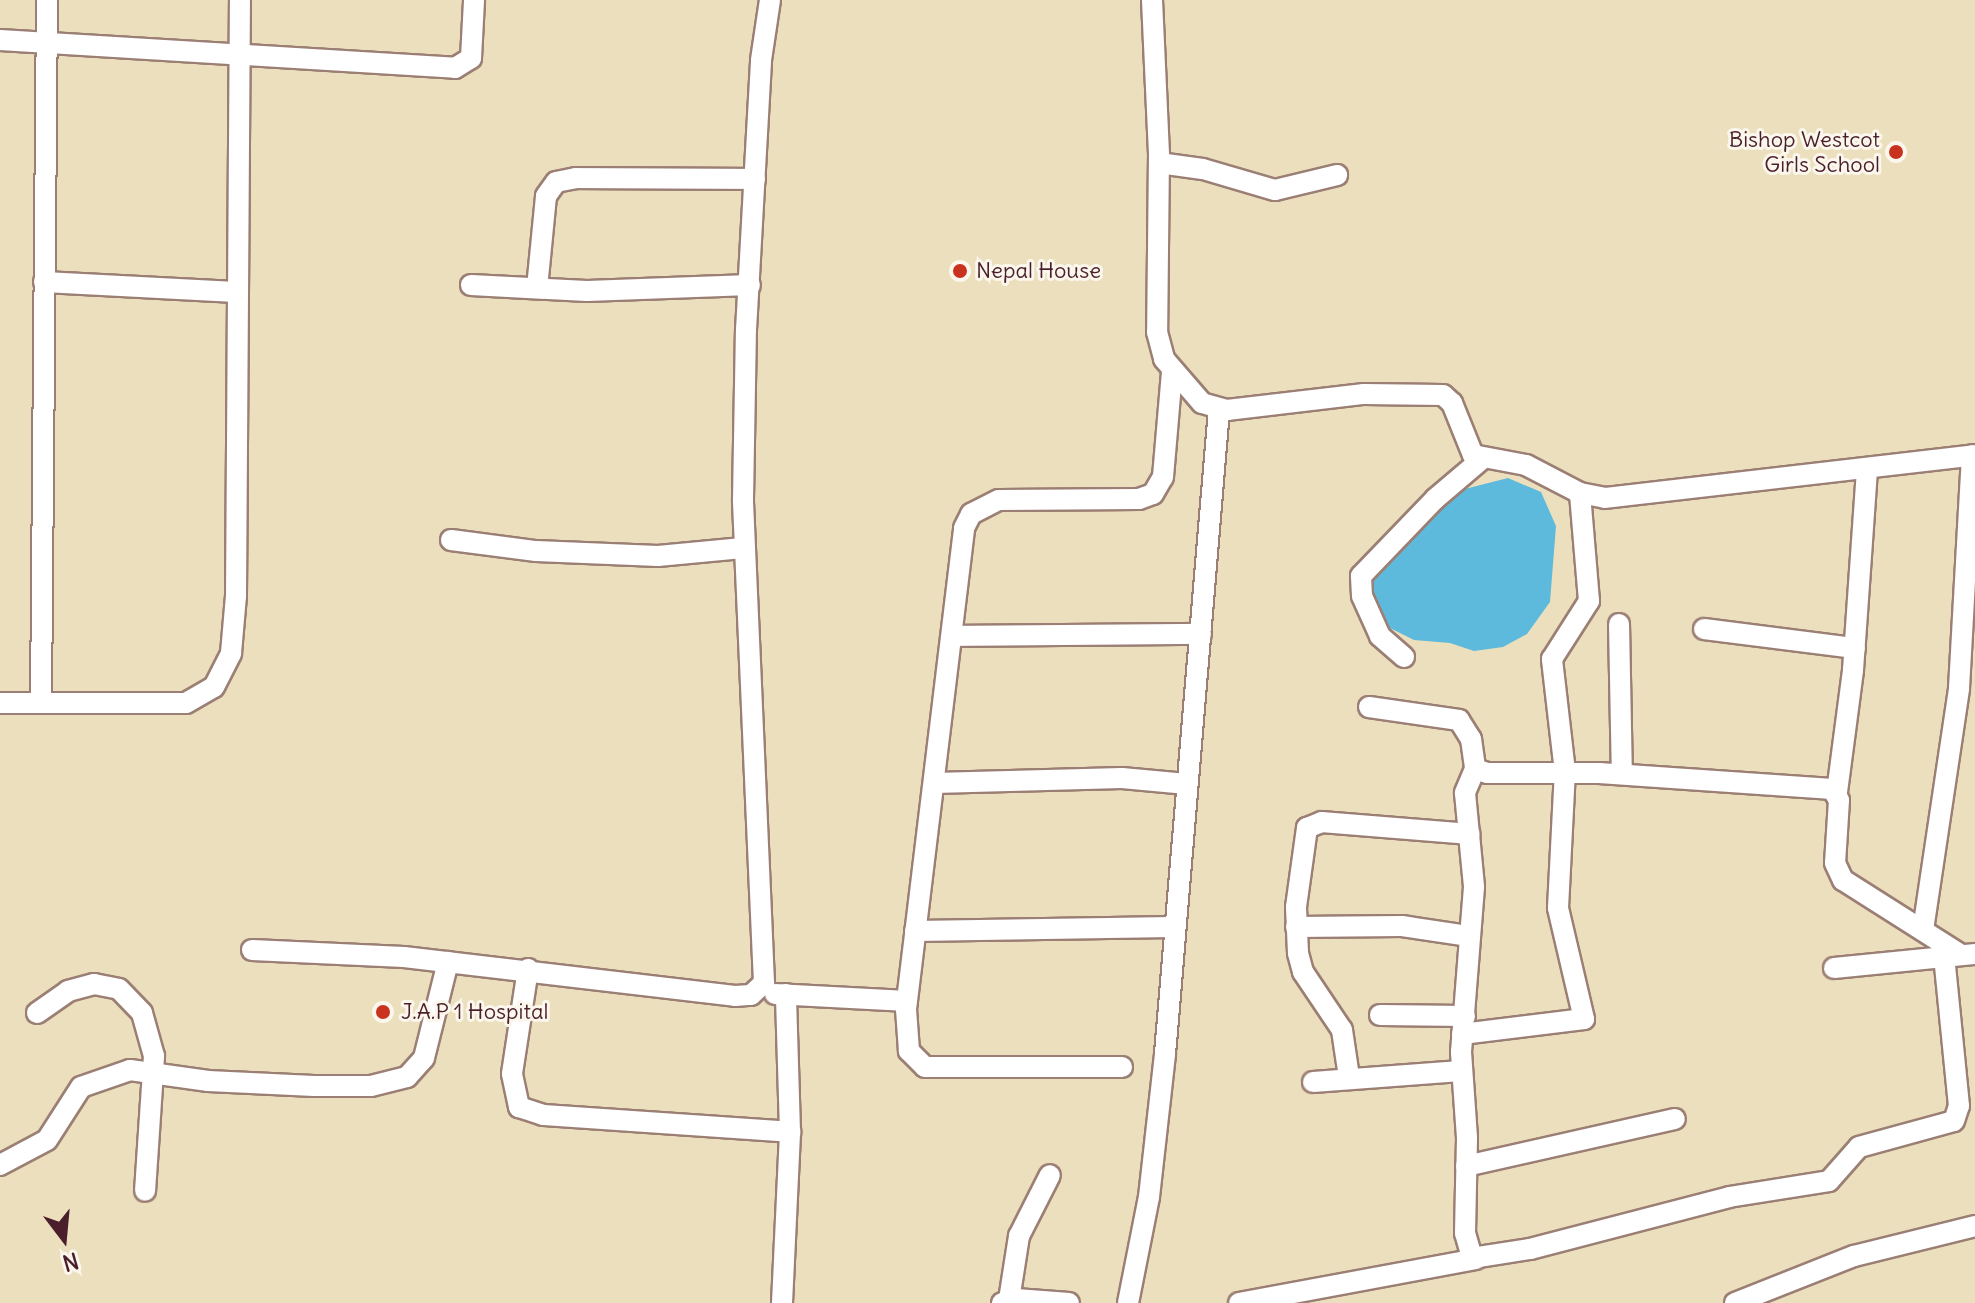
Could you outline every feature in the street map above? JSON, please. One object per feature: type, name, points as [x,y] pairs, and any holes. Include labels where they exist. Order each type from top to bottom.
[{"type":"street","points":[[41,703],[47,0]]},
{"type":"street","points":[[0,703],[186,703],[214,687],[223,672],[234,640],[240,0]]},
{"type":"street","points":[[0,40],[462,67],[473,52],[474,0]]},
{"type":"street","points":[[756,993],[766,978],[764,902],[743,548],[755,179],[761,60],[770,0]]},
{"type":"street","points":[[1152,0],[1159,163],[1157,332],[1172,372],[1196,399],[1219,410],[1364,394],[1443,395],[1452,403],[1466,448],[1481,460],[1536,468],[1580,493],[1618,498],[1974,455],[1959,688],[1923,930]]},
{"type":"street","points":[[1159,163],[1203,169],[1275,190],[1337,175]]},
{"type":"street","points":[[537,288],[546,196],[556,182],[576,178],[755,179]]},
{"type":"street","points":[[44,282],[236,292]]},
{"type":"street","points":[[471,285],[537,288],[750,285]]},
{"type":"street","points":[[1122,1067],[925,1067],[909,1051],[907,1001],[954,636],[964,528],[971,514],[999,500],[1139,499],[1153,494],[1163,477],[1172,372]]},
{"type":"street","points":[[1128,1303],[1155,1147],[1219,410]]},
{"type":"street","points":[[1404,657],[1380,636],[1362,596],[1361,576],[1435,499],[1481,460]]},
{"type":"street","points":[[1867,468],[1855,648],[1837,792],[1837,872],[1852,887],[1960,955]]},
{"type":"street","points":[[1380,1015],[1464,1025],[1584,1019],[1558,908],[1565,772],[1552,659],[1589,601],[1580,493]]},
{"type":"street","points":[[451,540],[523,550],[658,556],[743,548]]},
{"type":"street","points":[[1619,624],[1622,774]]},
{"type":"street","points":[[1704,629],[1855,648]]},
{"type":"street","points":[[954,636],[1201,634]]},
{"type":"street","points":[[1369,707],[1459,720],[1471,739],[1475,769],[1465,793],[1474,887],[1461,1071],[1466,1245],[1476,1259]]},
{"type":"street","points":[[1475,769],[1494,774],[1622,774],[1837,792]]},
{"type":"street","points":[[934,783],[1122,778],[1187,784]]},
{"type":"street","points":[[1349,1077],[1342,1030],[1303,972],[1296,927],[1304,836],[1313,824],[1470,834]]},
{"type":"street","points":[[1296,927],[1402,926],[1469,936]]},
{"type":"street","points":[[915,931],[1173,927]]},
{"type":"street","points":[[252,950],[331,951],[528,969],[735,996],[756,993],[907,1001]]},
{"type":"street","points":[[1834,968],[1960,955]]},
{"type":"street","points":[[1949,1123],[1959,1106],[1960,955]]},
{"type":"street","points":[[0,1165],[47,1140],[81,1087],[130,1070],[208,1081],[349,1087],[407,1077],[424,1058],[448,962]]},
{"type":"street","points":[[528,969],[512,1074],[519,1107],[543,1115],[790,1132]]},
{"type":"street","points":[[37,1013],[81,986],[119,989],[134,1001],[148,1027],[155,1074],[146,1134],[145,1191]]},
{"type":"street","points":[[782,1303],[790,1132],[786,994]]},
{"type":"street","points":[[1313,1082],[1461,1071]]},
{"type":"street","points":[[1239,1303],[1361,1276],[1476,1259],[1729,1197],[1829,1181],[1855,1149],[1975,1118]]},
{"type":"street","points":[[1466,1166],[1675,1119]]},
{"type":"street","points":[[1050,1175],[1019,1236],[1006,1302],[1069,1303]]},
{"type":"street","points":[[1735,1303],[1854,1256],[1975,1226]]},
{"type":"water","points":[[1508,478],[1541,492],[1556,526],[1550,602],[1527,634],[1503,647],[1474,651],[1450,643],[1414,640],[1386,626],[1367,597],[1376,547],[1449,493]]},
{"type":"place","name":"Bishop Westcot Girls School","points":[[1896,152]]},
{"type":"place","name":"Nepal House","points":[[960,271]]},
{"type":"place","name":"J.A.P 1 Hospital","points":[[383,1012]]}]
